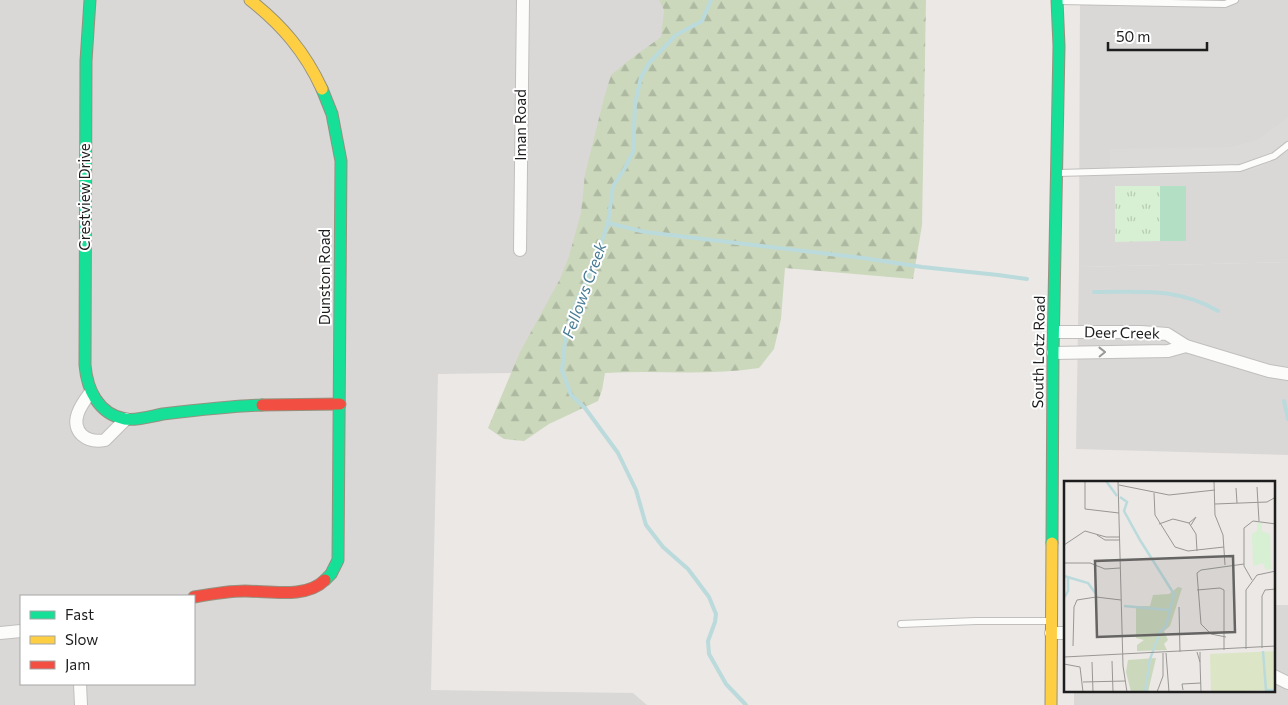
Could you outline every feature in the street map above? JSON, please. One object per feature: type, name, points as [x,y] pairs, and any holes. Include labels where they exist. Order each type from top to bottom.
[{"type":"street","name":"Crestview Drive","points":[[90,0],[86,61],[84,364],[86,381],[97,404],[113,415],[126,418],[142,418],[170,412],[233,406],[340,404]]},
{"type":"street","name":"Dunston Road","points":[[195,597],[243,591],[303,591],[326,580],[336,568],[338,560],[340,161],[338,136],[331,106],[310,62],[280,24],[250,0]]},
{"type":"street","name":"Iman Road","points":[[520,250],[522,0]]},
{"type":"street","name":"South Lotz Road","points":[[1051,705],[1053,353],[1059,46],[1056,0]]},
{"type":"street","name":"Deer Creek","points":[[1054,332],[1141,332],[1167,334],[1186,346],[1269,371],[1288,374]]},
{"type":"street","name":"Deer Creek","points":[[1053,353],[1168,351],[1186,346]]},
{"type":"street","points":[[90,392],[78,412],[76,421],[78,430],[84,437],[93,441],[105,440],[126,418]]},
{"type":"street","points":[[1051,627],[1064,632]]},
{"type":"street","points":[[0,633],[20,631]]},
{"type":"street","points":[[1276,677],[1288,683]]},
{"type":"street","points":[[80,685],[81,705]]},
{"type":"lane","points":[[1056,0],[1225,4],[1236,0]]},
{"type":"lane","points":[[1057,173],[1240,168],[1274,156],[1288,145]]},
{"type":"lane","points":[[901,624],[976,621],[1051,627]]},
{"type":"shaded area","points":[[0,0],[673,0],[671,371],[438,374],[431,690],[633,693],[647,705],[0,705]]},
{"type":"shaded area","points":[[1080,0],[1288,0],[1288,262],[1079,267]]},
{"type":"shaded area","points":[[1288,118],[1288,151],[1258,168],[1229,174],[1110,177],[1110,149],[1232,147],[1257,140]]},
{"type":"shaded area","points":[[1288,262],[1288,455],[1076,449],[1079,267]]},
{"type":"shaded area","points":[[1276,605],[1288,605],[1288,705],[1074,705],[1074,692],[1276,692]]},
{"type":"green space","points":[[659,0],[926,0],[922,225],[913,279],[785,268],[781,319],[774,349],[759,368],[721,372],[605,373],[598,401],[549,424],[524,441],[504,439],[488,428],[520,352],[560,279],[569,256],[581,213],[585,174],[611,75],[661,37],[664,10]]},
{"type":"green space","points":[[1115,186],[1160,186],[1160,241],[1115,242]]},
{"type":"green space","points":[[1160,186],[1186,186],[1186,241],[1160,241]]},
{"type":"waterway","name":"Fellows Creek","points":[[711,0],[702,21],[676,35],[649,63],[641,77],[635,104],[633,152],[613,186],[608,223],[594,264],[579,296],[566,331],[562,371],[571,395],[585,408],[618,453],[636,490],[646,525],[663,547],[688,569],[709,597],[716,614],[708,641],[709,654],[726,684],[746,705]]},
{"type":"waterway","points":[[608,223],[645,232],[1027,279]]},
{"type":"waterway","points":[[1094,292],[1158,292],[1173,294],[1203,303],[1218,311]]},
{"type":"waterway","points":[[1284,401],[1288,419]]},
{"type":"traffic: fast","points":[[90,0],[86,61],[85,365],[91,391],[101,406],[108,412],[125,419],[139,419],[163,414],[237,406],[262,405]]},
{"type":"traffic: fast","points":[[1052,543],[1053,353],[1059,46],[1057,0]]},
{"type":"traffic: fast","points":[[322,89],[332,114],[341,161],[338,560],[331,574],[325,580]]},
{"type":"traffic: slow","points":[[250,0],[292,40],[308,63],[322,89]]},
{"type":"traffic: slow","points":[[1051,705],[1052,543]]},
{"type":"traffic: jam","points":[[262,405],[340,404]]},
{"type":"traffic: jam","points":[[195,597],[239,591],[298,592],[308,590],[325,580]]}]
